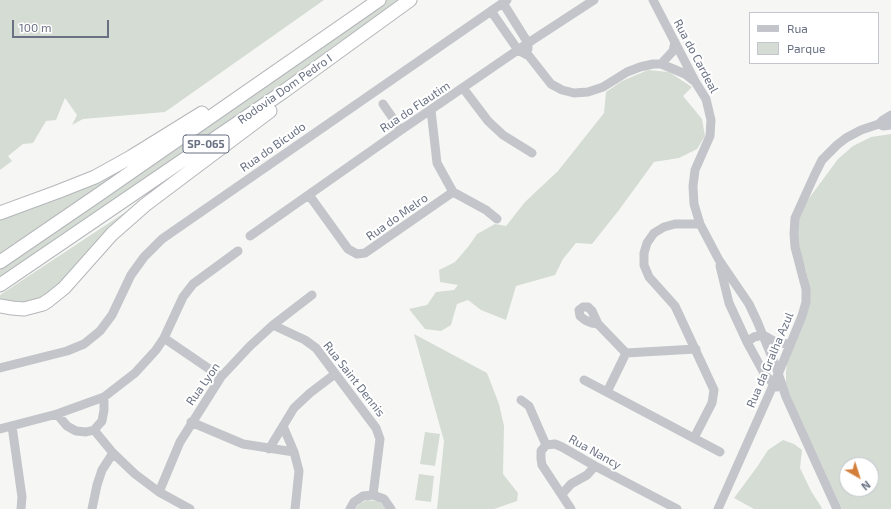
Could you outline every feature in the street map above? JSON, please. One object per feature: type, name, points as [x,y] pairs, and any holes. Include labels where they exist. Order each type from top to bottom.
[{"type":"highway","name":"Rodovia Dom Pedro I","points":[[0,262],[379,0]]},
{"type":"highway","name":"Rodovia Dom Pedro I","points":[[0,285],[283,92],[410,0]]},
{"type":"highway","points":[[0,306],[24,309],[43,304],[57,295],[112,234],[145,204],[186,172],[315,78],[380,22]]},
{"type":"highway","points":[[0,213],[76,186],[112,168],[319,41]]},
{"type":"street","name":"Rua do Flautim","points":[[250,236],[401,130],[528,43],[594,0]]},
{"type":"street","name":"Rua do Cardeal","points":[[653,0],[696,83],[706,99],[711,120],[710,136],[695,170],[692,186],[694,204],[700,224],[719,260]]},
{"type":"street","points":[[505,2],[528,43],[529,56]]},
{"type":"street","name":"Rua do Bicudo","points":[[0,368],[67,351],[84,344],[100,331],[112,315],[131,275],[144,257],[162,239],[505,2]]},
{"type":"street","points":[[491,11],[518,50],[529,56],[551,84],[562,90],[574,93],[588,92],[603,87],[627,72],[640,67],[661,64],[685,74],[696,83]]},
{"type":"street","points":[[661,64],[673,51],[675,42]]},
{"type":"street","points":[[463,88],[488,121],[503,135],[532,153]]},
{"type":"street","points":[[383,104],[401,130]]},
{"type":"street","points":[[431,110],[437,163],[453,192],[486,210],[497,219]]},
{"type":"street","points":[[891,115],[879,124],[883,126],[891,125]]},
{"type":"street","name":"Rua da Gralha Azul","points":[[718,509],[778,374],[802,316],[806,302],[806,289],[795,247],[795,218],[822,160],[846,138],[861,130],[879,124]]},
{"type":"street","name":"Rua do Melro","points":[[309,196],[348,249],[357,254],[365,253],[453,192]]},
{"type":"street","points":[[694,438],[712,403],[714,390],[675,306],[649,277],[644,265],[644,253],[647,243],[654,233],[664,227],[675,224],[700,224]]},
{"type":"street","points":[[0,429],[57,414],[104,397],[135,374],[156,350],[164,338],[183,297],[193,284],[238,252]]},
{"type":"street","points":[[719,260],[750,307],[763,335],[786,397],[837,509]]},
{"type":"street","points":[[719,260],[729,303],[747,342],[765,375],[786,397]]},
{"type":"street","name":"Rua Lyon","points":[[159,492],[180,442],[191,422],[221,376],[273,325],[312,295]]},
{"type":"street","points":[[734,313],[740,309],[750,307]]},
{"type":"street","points":[[598,324],[626,353],[696,349]]},
{"type":"street","name":"Rua Saint Dennis","points":[[273,325],[305,340],[316,348],[376,428],[380,439],[373,495]]},
{"type":"street","points":[[747,342],[754,337],[763,335],[777,343],[790,344]]},
{"type":"street","points":[[164,338],[221,376]]},
{"type":"street","points":[[607,392],[626,353]]},
{"type":"street","points":[[269,449],[294,408],[310,393],[335,374]]},
{"type":"street","points":[[584,380],[720,452]]},
{"type":"street","points":[[57,414],[67,426],[76,431],[86,432],[94,430],[102,421],[104,397]]},
{"type":"street","points":[[521,400],[529,406],[546,445],[541,451],[542,464],[571,509]]},
{"type":"street","points":[[191,422],[243,444],[294,452]]},
{"type":"street","points":[[12,426],[22,497],[21,509]]},
{"type":"street","points":[[283,426],[294,452],[299,471],[294,509]]},
{"type":"street","points":[[94,430],[113,453],[135,474],[159,492],[190,509]]},
{"type":"street","name":"Rua Nancy","points":[[546,445],[555,444],[562,447],[677,509]]},
{"type":"street","points":[[92,509],[96,485],[102,470],[113,453]]},
{"type":"street","points":[[562,494],[571,484],[587,474],[595,466]]},
{"type":"street","points":[[350,509],[354,502],[363,496],[373,495],[384,499],[391,509]]},
{"type":"green space","points":[[0,0],[324,0],[165,112],[83,119],[72,125],[77,115],[65,98],[56,120],[46,121],[33,143],[23,144],[8,156],[12,161],[0,170]]},
{"type":"green space","points":[[386,0],[400,0],[331,48],[287,82],[0,279],[0,267],[282,75]]},
{"type":"green space","points":[[648,70],[669,72],[692,87],[683,96],[702,119],[705,136],[697,149],[679,158],[654,162],[592,244],[576,243],[563,259],[555,275],[516,286],[506,320],[481,310],[468,300],[457,304],[451,325],[441,331],[425,329],[409,309],[427,305],[436,292],[454,290],[458,285],[440,282],[439,270],[455,262],[477,234],[495,224],[506,226],[525,202],[558,171],[604,113],[606,92],[622,81]]},
{"type":"green space","points":[[891,134],[891,509],[842,509],[790,396],[786,383],[788,355],[808,280],[806,270],[797,247],[796,230],[800,216],[807,201],[838,159],[853,146],[871,137]]},
{"type":"green space","points":[[133,162],[63,211],[0,254],[0,219]]},
{"type":"green space","points":[[151,193],[91,250],[46,296],[23,304],[0,300],[0,295],[130,209]]},
{"type":"green space","points":[[414,334],[487,373],[499,404],[504,426],[503,474],[518,493],[517,501],[494,509],[437,509],[444,441]]},
{"type":"green space","points":[[425,432],[440,434],[435,466],[420,464]]},
{"type":"green space","points":[[783,440],[794,444],[802,450],[800,468],[811,491],[822,508],[821,509],[754,509],[734,498],[768,450]]},
{"type":"green space","points":[[419,474],[434,476],[431,502],[415,500]]},
{"type":"green space","points":[[367,500],[377,501],[386,509],[355,509],[359,504]]}]
